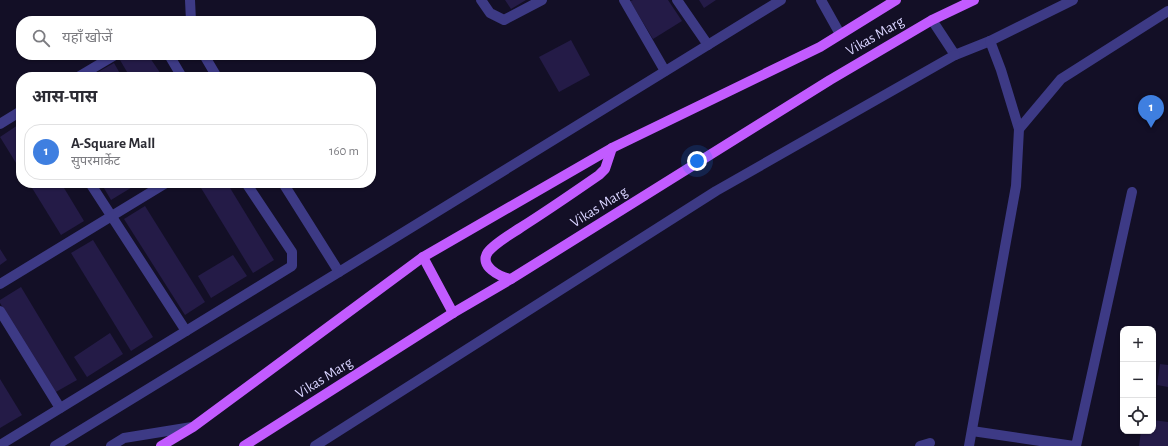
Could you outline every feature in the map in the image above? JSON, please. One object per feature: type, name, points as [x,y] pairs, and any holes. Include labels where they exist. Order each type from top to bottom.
[{"type":"main road","name":"Vikas Marg","points":[[161,446],[193,427],[423,257],[612,148],[820,47],[884,3],[896,0]]},
{"type":"main road","name":"Vikas Marg","points":[[244,446],[453,313],[511,279],[830,80],[932,20],[974,0]]},
{"type":"main road","points":[[511,279],[499,276],[490,269],[486,257],[488,252],[507,237],[605,170],[612,148]]},
{"type":"main road","points":[[423,257],[453,313]]},
{"type":"street","points":[[190,0],[191,16]]},
{"type":"street","points":[[481,0],[490,13],[504,20],[542,0]]},
{"type":"street","points":[[624,0],[665,71]]},
{"type":"street","points":[[677,0],[708,45]]},
{"type":"street","points":[[55,446],[780,0]]},
{"type":"street","points":[[821,0],[840,34]]},
{"type":"street","points":[[315,446],[716,191],[955,55],[990,41],[1073,0]]},
{"type":"street","points":[[1019,129],[1061,79],[1168,11]]},
{"type":"street","points":[[932,20],[955,55]]},
{"type":"street","points":[[969,446],[1016,186],[1019,129],[1001,70],[990,41]]},
{"type":"street","points":[[86,72],[107,60]]},
{"type":"street","points":[[172,60],[179,72]]},
{"type":"street","points":[[207,60],[214,72]]},
{"type":"street","points":[[0,124],[16,114]]},
{"type":"street","points":[[93,188],[186,331]]},
{"type":"street","points":[[0,284],[158,188]]},
{"type":"street","points":[[0,445],[292,266],[292,252],[249,188]]},
{"type":"street","points":[[287,188],[339,272]]},
{"type":"street","points":[[972,431],[1075,446],[1132,192]]},
{"type":"street","points":[[0,311],[60,408]]},
{"type":"street","points":[[111,446],[124,438],[193,427]]},
{"type":"street","points":[[920,446],[930,443]]},
{"type":"building","points":[[505,0],[526,0],[511,9]]},
{"type":"building","points":[[668,0],[682,21],[653,39],[630,1]]},
{"type":"building","points":[[699,0],[716,0],[704,8]]},
{"type":"building","points":[[571,40],[590,75],[559,92],[539,57]]},
{"type":"building","points":[[120,60],[151,60],[160,72],[127,72]]},
{"type":"building","points":[[114,63],[119,72],[98,72]]},
{"type":"building","points":[[16,126],[16,163],[0,137]]},
{"type":"building","points":[[32,188],[64,188],[84,221],[61,235]]},
{"type":"building","points":[[104,188],[131,188],[111,200]]},
{"type":"building","points":[[201,188],[230,188],[274,260],[253,273]]},
{"type":"building","points":[[145,206],[205,302],[185,315],[124,219]]},
{"type":"building","points":[[93,240],[153,337],[131,351],[71,253]]},
{"type":"building","points":[[0,249],[7,260],[0,265]]},
{"type":"building","points":[[233,255],[247,276],[211,298],[198,276]]},
{"type":"building","points":[[21,287],[77,380],[54,393],[0,303],[0,300]]},
{"type":"building","points":[[110,333],[123,354],[87,377],[74,357]]},
{"type":"building","points":[[1160,364],[1168,365],[1168,387],[1157,385]]},
{"type":"building","points":[[0,379],[22,415],[0,428]]},
{"type":"building","points":[[1156,420],[1168,422],[1168,446],[1139,446],[1141,434],[1156,434]]},
{"type":"place","name":"A-Square Mall","points":[[1151,128]]}]
